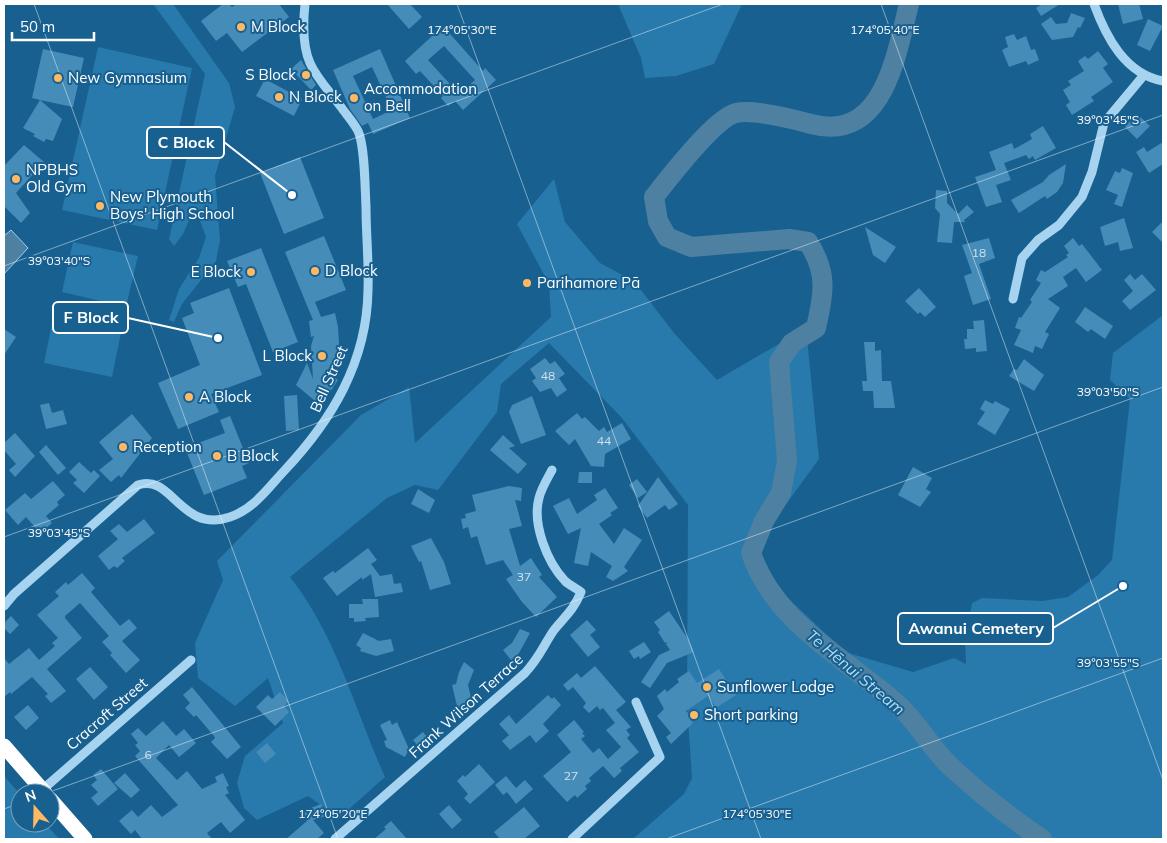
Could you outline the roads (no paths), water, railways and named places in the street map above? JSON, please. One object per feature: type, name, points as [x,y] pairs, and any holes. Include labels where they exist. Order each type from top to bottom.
[{"type":"highway","points":[[4,746],[36,783]]},
{"type":"highway","points":[[60,810],[85,839]]},
{"type":"street","name":"Bell Street","points":[[4,606],[14,594],[138,485],[154,483],[185,510],[207,520],[230,517],[245,511],[302,452],[324,424],[340,398],[354,365],[363,331],[368,291],[365,174],[359,132],[310,64],[304,43],[305,4]]},
{"type":"street","points":[[1094,4],[1100,20],[1117,50],[1129,64],[1144,75],[1163,81]]},
{"type":"street","points":[[1013,299],[1022,258],[1038,240],[1058,225],[1082,197],[1092,172],[1104,123],[1144,75]]},
{"type":"street","name":"Frank Wilson Terrace","points":[[335,839],[525,673],[538,659],[554,631],[574,609],[581,592],[566,582],[553,566],[545,547],[536,514],[539,497],[552,470]]},
{"type":"street","name":"Cracroft Street","points":[[58,783],[191,660]]},
{"type":"street","points":[[572,839],[660,757],[636,702]]},
{"type":"waterway","name":"Te Hēnui Stream","points":[[909,4],[892,69],[871,108],[855,120],[836,126],[811,124],[762,113],[736,113],[727,117],[705,137],[654,197],[658,221],[667,237],[691,247],[789,239],[808,242],[819,264],[822,284],[821,304],[816,328],[792,343],[779,362],[787,461],[781,493],[764,521],[751,553],[762,578],[776,600],[794,619],[813,637],[904,710],[943,759],[961,776],[1042,839]]},
{"type":"place","name":"M Block","points":[[241,27]]},
{"type":"place","name":"S Block","points":[[306,75]]},
{"type":"place","name":"New Gymnasium","points":[[58,78]]},
{"type":"place","name":"N Block","points":[[279,97]]},
{"type":"place","name":"Accommodation on Bell","points":[[354,98]]},
{"type":"place","name":"NPBHS Old Gym","points":[[16,179]]},
{"type":"place","name":"C Block","points":[[292,195]]},
{"type":"place","name":"New Plymouth Boys' High School","points":[[100,206]]},
{"type":"place","name":"D Block","points":[[315,271]]},
{"type":"place","name":"E Block","points":[[251,272]]},
{"type":"place","name":"Parihamore Pā","points":[[527,283]]},
{"type":"place","name":"F Block","points":[[218,338]]},
{"type":"place","name":"L Block","points":[[322,356]]},
{"type":"place","name":"A Block","points":[[189,397]]},
{"type":"place","name":"Reception","points":[[123,447]]},
{"type":"place","name":"B Block","points":[[217,456]]},
{"type":"place","name":"Awanui Cemetery","points":[[1123,586]]},
{"type":"place","name":"Sunflower Lodge","points":[[707,687]]},
{"type":"place","name":"Short parking","points":[[694,715]]}]
